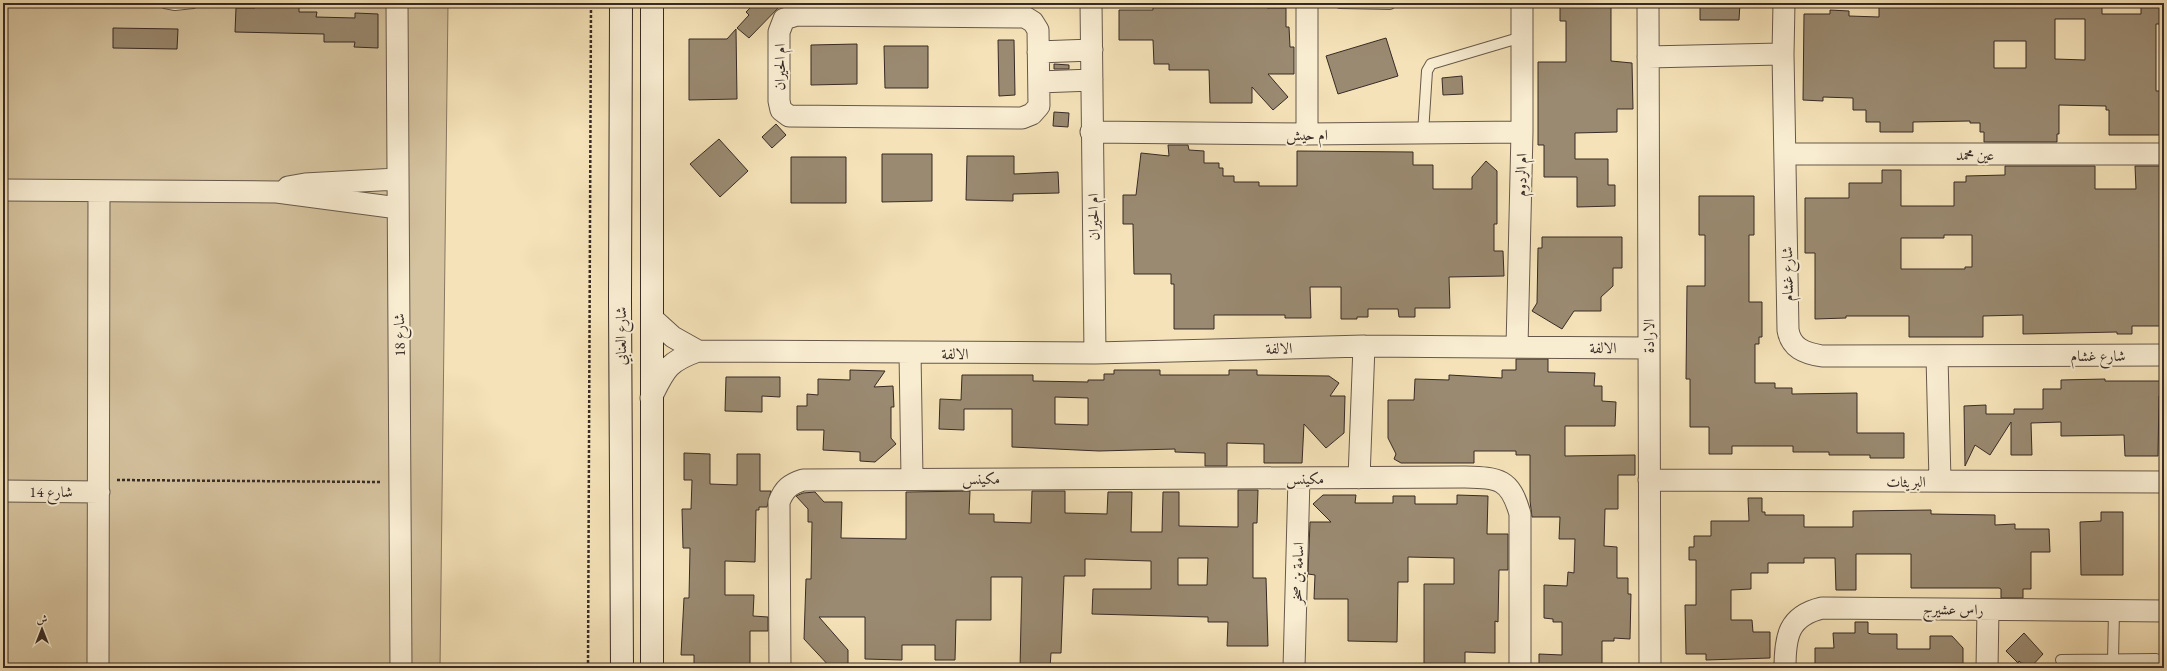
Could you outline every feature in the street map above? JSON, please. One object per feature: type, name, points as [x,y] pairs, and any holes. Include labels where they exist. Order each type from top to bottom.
[{"type":"street","name":"شارع 18","points":[[397,3],[401,668]]},
{"type":"street","name":"شارع العنابي","points":[[621,3],[620,300],[622,668]]},
{"type":"street","points":[[652,3],[652,668]]},
{"type":"street","name":"ام الحيران","points":[[1091,3],[1091,132],[1095,353]]},
{"type":"street","points":[[1307,3],[1307,134]]},
{"type":"street","name":"ام الردوم","points":[[1517,347],[1522,132],[1522,3]]},
{"type":"street","name":"الارادة","points":[[1648,3],[1650,668]]},
{"type":"street","name":"شارع غشام","points":[[1784,3],[1783,54],[1788,330],[1790,340],[1797,348],[1809,354],[1822,356],[2164,355]]},
{"type":"street","name":"ام الحيران","points":[[797,15],[1025,17],[1034,22],[1038,30],[1038,52],[1038,106],[1032,114],[1022,118],[789,116],[781,110],[779,101],[779,32],[784,19],[797,15]]},
{"type":"street","points":[[1038,52],[1092,50]]},
{"type":"street","points":[[1648,57],[1783,54]]},
{"type":"street","points":[[1038,82],[1092,80]]},
{"type":"street","name":"ام حيش","points":[[1091,132],[1307,134],[1522,132]]},
{"type":"street","name":"عين محمد","points":[[1786,154],[2164,154]]},
{"type":"street","points":[[277,192],[305,184],[397,178]]},
{"type":"street","points":[[3,190],[277,192],[398,208]]},
{"type":"street","points":[[98,668],[99,191]]},
{"type":"street","name":"الالفة","points":[[652,318],[673,337],[698,351]]},
{"type":"street","points":[[1359,478],[1364,346]]},
{"type":"street","name":"الالفة","points":[[651,398],[662,376],[671,364],[677,359],[698,351],[1095,353],[1364,346],[1648,348]]},
{"type":"street","points":[[910,352],[912,478]]},
{"type":"street","points":[[1937,356],[1940,481]]},
{"type":"street","name":"مكينس","points":[[780,668],[779,502],[783,491],[792,483],[802,480],[912,478],[1486,477],[1505,484],[1515,495],[1520,514],[1520,668]]},
{"type":"street","name":"اسامة بن صخر","points":[[1294,668],[1299,478]]},
{"type":"street","name":"البريثات","points":[[1649,480],[2164,482]]},
{"type":"street","name":"شارع 14","points":[[3,491],[99,486]]},
{"type":"street","name":"راس عشيرج","points":[[1785,668],[1787,636],[1792,626],[1800,617],[1810,611],[1822,608],[2164,611]]},
{"type":"street","points":[[1987,668],[1988,610]]},
{"type":"lane","points":[[165,3],[175,5],[193,3]]},
{"type":"lane","points":[[1340,3],[1390,4]]},
{"type":"lane","points":[[1423,133],[1427,71],[1431,64],[1522,37]]},
{"type":"lane","points":[[2113,660],[2114,611]]},
{"type":"lane","points":[[2061,660],[2156,659]]},
{"type":"path","points":[[588,668],[591,3]]},
{"type":"path","points":[[99,486],[401,482]]},
{"type":"shaded area","points":[[3,3],[448,3],[440,668],[3,668]]},
{"type":"building","points":[[255,3],[299,3],[299,12],[317,12],[316,17],[355,18],[355,13],[378,14],[378,48],[354,47],[355,42],[324,42],[324,34],[235,32],[236,8],[255,8]]},
{"type":"building","points":[[755,3],[783,3],[749,38],[737,28],[749,15],[746,12]]},
{"type":"building","points":[[1153,3],[1267,3],[1267,8],[1286,8],[1286,27],[1289,27],[1290,47],[1294,47],[1294,74],[1268,74],[1288,97],[1273,110],[1252,87],[1252,103],[1210,103],[1209,70],[1169,70],[1169,64],[1154,64],[1153,40],[1119,40],[1119,10],[1153,10]]},
{"type":"building","points":[[1560,3],[1611,3],[1611,61],[1632,63],[1633,109],[1617,109],[1617,132],[1575,133],[1575,159],[1608,159],[1608,185],[1615,185],[1615,206],[1577,207],[1577,177],[1544,177],[1544,145],[1538,145],[1538,62],[1566,62],[1566,21],[1560,21]]},
{"type":"building","points":[[1700,3],[1740,3],[1739,20],[1700,20]]},
{"type":"building","points":[[1879,3],[2102,3],[2102,14],[2141,14],[2141,3],[2164,3],[2164,24],[2156,24],[2156,91],[2164,91],[2163,135],[2109,135],[2109,110],[2106,110],[2106,106],[2059,105],[2059,134],[2057,134],[2057,142],[1984,142],[1984,132],[1980,132],[1980,123],[1970,123],[1970,121],[1913,122],[1913,132],[1880,132],[1880,122],[1866,122],[1866,110],[1853,110],[1853,98],[1823,97],[1823,101],[1803,100],[1804,14],[1830,14],[1830,10],[1849,11],[1849,16],[1879,17]],"holes":[[[2055,19],[2085,19],[2085,60],[2055,59]],[[1994,41],[2026,41],[2026,68],[1994,68]]]},
{"type":"building","points":[[113,28],[178,29],[177,49],[113,48]]},
{"type":"building","points":[[736,29],[737,99],[689,100],[689,39],[727,39]]},
{"type":"building","points":[[1386,38],[1398,76],[1338,94],[1326,56]]},
{"type":"building","points":[[998,40],[1014,40],[1015,95],[999,96]]},
{"type":"building","points":[[857,44],[857,84],[811,85],[811,45]]},
{"type":"building","points":[[884,46],[928,46],[928,88],[885,88]]},
{"type":"building","points":[[1054,64],[1069,65],[1069,69],[1054,69]]},
{"type":"building","points":[[1462,76],[1463,94],[1443,95],[1442,78]]},
{"type":"building","points":[[1054,112],[1069,113],[1068,127],[1053,126]]},
{"type":"building","points":[[776,124],[786,135],[772,148],[762,137]]},
{"type":"building","points":[[719,139],[748,171],[720,197],[690,164]]},
{"type":"building","points":[[1168,145],[1188,145],[1189,150],[1204,151],[1204,163],[1219,163],[1219,168],[1223,168],[1223,176],[1234,176],[1234,182],[1259,182],[1259,186],[1297,186],[1297,151],[1413,152],[1413,165],[1433,165],[1433,189],[1472,189],[1472,177],[1486,161],[1497,171],[1497,224],[1494,224],[1494,251],[1503,251],[1504,276],[1449,277],[1450,308],[1415,308],[1415,317],[1399,317],[1398,309],[1368,309],[1368,317],[1341,319],[1341,287],[1310,287],[1311,318],[1285,318],[1285,315],[1214,315],[1214,329],[1174,329],[1174,284],[1171,284],[1171,274],[1134,274],[1133,224],[1123,224],[1123,195],[1136,195],[1141,153],[1169,156]]},
{"type":"building","points":[[882,154],[932,154],[932,201],[882,202]]},
{"type":"building","points":[[967,156],[1014,156],[1014,174],[1058,172],[1059,193],[1013,194],[1013,201],[966,200]]},
{"type":"building","points":[[791,157],[846,157],[846,203],[791,203]]},
{"type":"building","points":[[2005,166],[2095,166],[2095,189],[2136,189],[2135,166],[2164,166],[2164,326],[2132,326],[2132,334],[2117,334],[2117,332],[2023,334],[2023,315],[1983,316],[1983,337],[1909,337],[1909,316],[1846,316],[1846,318],[1815,319],[1815,253],[1805,253],[1805,198],[1849,198],[1849,183],[1882,183],[1882,170],[1901,170],[1901,206],[1954,206],[1954,182],[1966,182],[1966,176],[2005,175]],"holes":[[[1944,235],[1972,235],[1972,267],[1965,267],[1965,269],[1901,269],[1901,238],[1944,238]]]},
{"type":"building","points":[[1699,196],[1754,196],[1754,235],[1749,235],[1749,302],[1762,302],[1762,337],[1759,337],[1759,344],[1755,344],[1755,383],[1775,383],[1775,388],[1792,388],[1792,394],[1857,393],[1857,433],[1904,433],[1904,458],[1870,458],[1870,455],[1829,455],[1829,452],[1793,452],[1793,446],[1732,446],[1732,454],[1709,454],[1709,427],[1690,427],[1690,379],[1686,379],[1687,286],[1705,286],[1705,235],[1699,235]]},
{"type":"building","points":[[1542,237],[1622,237],[1622,268],[1613,268],[1613,286],[1601,297],[1601,311],[1574,311],[1562,329],[1532,311],[1537,303],[1538,248],[1542,248]]},
{"type":"building","points":[[1516,359],[1548,359],[1548,372],[1595,373],[1594,386],[1602,386],[1602,401],[1616,402],[1615,426],[1565,426],[1565,456],[1635,455],[1635,475],[1618,475],[1618,509],[1605,509],[1604,546],[1617,547],[1617,578],[1628,578],[1628,594],[1631,594],[1630,639],[1614,638],[1614,641],[1602,641],[1602,667],[1539,668],[1539,654],[1562,655],[1562,622],[1553,622],[1553,619],[1544,618],[1544,585],[1567,586],[1568,572],[1574,573],[1575,539],[1559,539],[1560,517],[1532,517],[1530,501],[1530,455],[1516,455],[1516,451],[1474,451],[1474,463],[1401,463],[1394,459],[1396,454],[1388,438],[1388,400],[1414,400],[1415,379],[1449,380],[1449,375],[1502,378],[1502,370],[1516,370]]},
{"type":"building","points":[[850,370],[885,371],[874,387],[893,386],[894,407],[891,407],[891,438],[896,444],[875,462],[860,461],[860,452],[823,450],[824,430],[797,430],[797,406],[807,406],[807,394],[818,395],[818,379],[850,380]]},
{"type":"building","points":[[1114,370],[1160,370],[1160,375],[1229,375],[1229,370],[1257,370],[1257,375],[1329,376],[1339,383],[1330,396],[1345,396],[1344,433],[1326,448],[1304,424],[1302,463],[1264,463],[1264,444],[1227,443],[1227,466],[1205,466],[1205,453],[1175,452],[1175,449],[1099,451],[1012,447],[1012,409],[964,409],[964,430],[939,429],[940,399],[961,400],[962,375],[1033,375],[1033,381],[1088,382],[1088,380],[1104,380],[1104,374],[1114,374]],"holes":[[[1055,397],[1088,398],[1088,425],[1055,424]]]},
{"type":"building","points":[[726,377],[780,377],[780,397],[762,396],[762,412],[725,411]]},
{"type":"building","points":[[2105,379],[2105,381],[2164,381],[2164,396],[2159,396],[2158,456],[2125,456],[2124,435],[2061,436],[2061,422],[2031,423],[2032,455],[2011,455],[2011,422],[1990,455],[1975,445],[1965,466],[1964,406],[1986,405],[1986,414],[2014,414],[2014,409],[2043,409],[2043,389],[2061,389],[2061,380]]},
{"type":"building","points":[[684,453],[710,454],[710,484],[737,485],[737,454],[760,454],[760,491],[771,491],[767,507],[759,507],[759,510],[756,510],[755,562],[725,561],[725,595],[754,595],[753,616],[768,617],[768,631],[750,631],[750,668],[694,668],[694,655],[681,655],[684,598],[689,598],[690,548],[683,548],[682,509],[691,509],[692,480],[684,480]]},
{"type":"building","points":[[1238,490],[1258,490],[1257,523],[1253,523],[1253,578],[1266,578],[1268,646],[1227,646],[1228,622],[1208,622],[1208,617],[1092,614],[1093,589],[1151,589],[1151,561],[1085,559],[1085,576],[1064,576],[1061,653],[1051,653],[1050,668],[1020,668],[1022,577],[991,577],[991,620],[956,620],[955,660],[935,660],[935,645],[902,645],[902,660],[865,659],[865,617],[819,617],[848,650],[848,668],[831,668],[804,639],[806,579],[811,579],[812,522],[808,522],[808,509],[796,496],[803,493],[815,492],[824,502],[842,502],[841,538],[906,539],[906,492],[970,491],[969,514],[994,514],[994,522],[1031,523],[1032,491],[1065,491],[1065,513],[1107,514],[1108,492],[1132,492],[1131,532],[1162,532],[1163,492],[1179,492],[1179,526],[1238,527]],"holes":[[[1178,558],[1208,558],[1207,585],[1178,585]]]},
{"type":"building","points":[[1323,495],[1356,495],[1355,503],[1393,503],[1393,496],[1415,496],[1415,504],[1457,504],[1457,495],[1488,496],[1487,534],[1508,534],[1508,570],[1499,570],[1498,622],[1495,621],[1495,653],[1465,652],[1465,668],[1427,668],[1427,664],[1424,664],[1424,584],[1454,584],[1454,558],[1408,557],[1408,582],[1398,582],[1397,642],[1348,641],[1348,599],[1314,599],[1315,575],[1308,574],[1310,522],[1331,522],[1313,504]]},
{"type":"building","points":[[1748,498],[1762,498],[1762,512],[1765,512],[1765,515],[1804,515],[1804,527],[1853,527],[1853,511],[1931,510],[1931,514],[1995,515],[1995,525],[2015,524],[2015,529],[2049,529],[2050,552],[2031,552],[2031,589],[2023,589],[2023,598],[2001,598],[2001,589],[1999,588],[1911,588],[1911,554],[1856,554],[1856,590],[1836,590],[1835,558],[1804,558],[1804,563],[1768,563],[1768,573],[1751,573],[1751,589],[1731,590],[1731,620],[1752,620],[1753,632],[1770,632],[1770,658],[1706,660],[1706,654],[1686,654],[1685,605],[1696,605],[1696,560],[1689,560],[1689,547],[1694,547],[1694,536],[1711,536],[1711,521],[1749,521]]},
{"type":"building","points":[[2101,512],[2123,512],[2123,575],[2081,575],[2080,522],[2101,521]]},
{"type":"building","points":[[1855,622],[1868,622],[1868,633],[1871,634],[1897,634],[1897,649],[1930,649],[1930,636],[1952,636],[1963,648],[1963,668],[1815,668],[1815,648],[1834,648],[1833,633],[1855,633]]},
{"type":"building","points":[[2024,633],[2043,654],[2030,668],[2027,668],[2019,661],[2018,663],[2006,651]]}]
